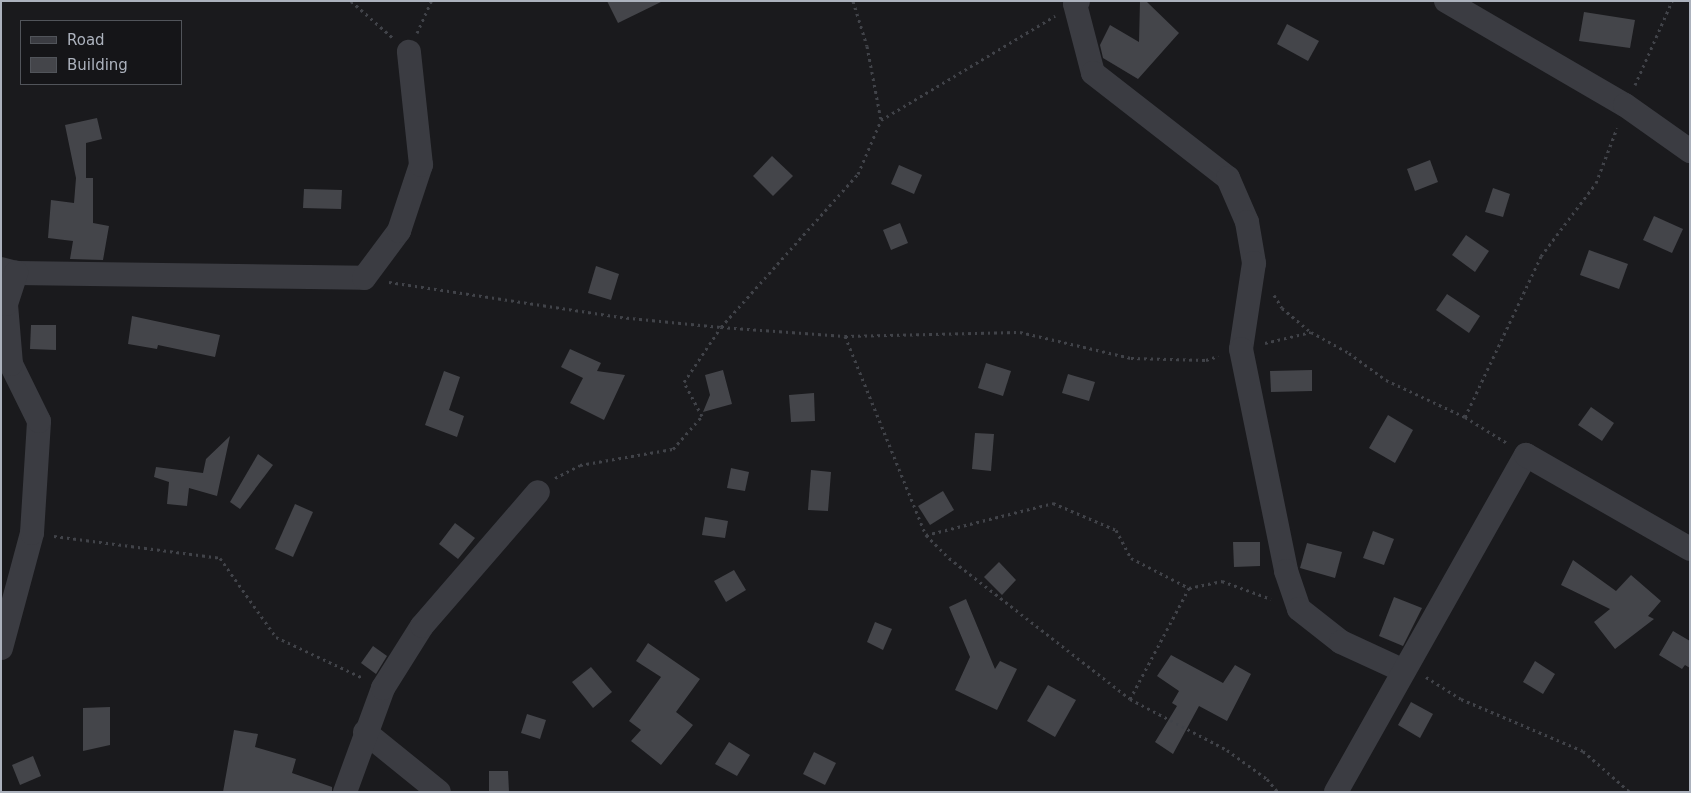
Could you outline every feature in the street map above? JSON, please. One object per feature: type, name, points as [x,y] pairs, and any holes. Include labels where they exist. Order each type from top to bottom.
[{"type":"street","points":[[1446,1],[1625,105],[1690,151]]},
{"type":"street","points":[[1076,3],[1093,73],[1228,178],[1247,222],[1254,263],[1241,349],[1286,571],[1299,609],[1341,642],[1406,668]]},
{"type":"street","points":[[1,648],[32,533],[39,421],[11,364],[6,304],[9,271],[364,278],[399,231],[421,165],[409,52]]},
{"type":"street","points":[[1336,792],[1526,455],[1690,549]]},
{"type":"street","points":[[345,792],[365,732],[383,688],[422,626],[538,492]]},
{"type":"street","points":[[365,732],[439,792]]},
{"type":"path","points":[[351,1],[409,52],[431,1]]},
{"type":"path","points":[[538,492],[552,479],[580,465],[673,449],[702,416],[684,382],[721,327],[858,174],[881,120],[867,46],[853,1]]},
{"type":"path","points":[[1466,417],[1541,256],[1596,183],[1625,105],[1672,1]]},
{"type":"path","points":[[881,120],[1076,3]]},
{"type":"path","points":[[364,278],[620,318],[721,327],[845,336],[1020,332],[1132,358],[1206,360],[1241,349],[1311,332]]},
{"type":"path","points":[[1272,293],[1282,308],[1311,332],[1348,353],[1386,380],[1466,417],[1526,455]]},
{"type":"path","points":[[845,336],[926,535],[949,558],[1130,699],[1227,750],[1267,779],[1278,792]]},
{"type":"path","points":[[926,535],[1053,503],[1116,530],[1131,558],[1189,588],[1222,581],[1299,609]]},
{"type":"path","points":[[32,533],[220,558],[276,637],[383,688]]},
{"type":"path","points":[[1130,699],[1189,588]]},
{"type":"path","points":[[1406,668],[1461,699],[1584,751],[1630,792]]},
{"type":"building","points":[[607,1],[663,1],[618,23]]},
{"type":"building","points":[[1140,1],[1146,1],[1179,33],[1138,79],[1103,58],[1100,45],[1110,25],[1139,42]]},
{"type":"building","points":[[1584,12],[1635,20],[1630,48],[1579,41]]},
{"type":"building","points":[[1287,24],[1319,41],[1308,61],[1277,44]]},
{"type":"building","points":[[97,118],[102,139],[86,143],[86,178],[93,178],[93,223],[109,226],[103,260],[70,259],[73,241],[48,238],[51,200],[74,203],[76,178],[65,125]]},
{"type":"building","points":[[772,156],[793,176],[773,196],[753,176]]},
{"type":"building","points":[[1430,160],[1438,182],[1415,191],[1407,169]]},
{"type":"building","points":[[899,165],[922,175],[914,194],[891,184]]},
{"type":"building","points":[[1493,188],[1510,194],[1503,217],[1485,212]]},
{"type":"building","points":[[304,189],[342,190],[341,209],[303,208]]},
{"type":"building","points":[[1654,216],[1683,229],[1672,253],[1643,240]]},
{"type":"building","points":[[900,223],[908,243],[891,250],[883,230]]},
{"type":"building","points":[[1466,235],[1489,251],[1475,272],[1452,255]]},
{"type":"building","points":[[1589,250],[1628,264],[1619,289],[1580,275]]},
{"type":"building","points":[[596,266],[619,274],[611,300],[588,293]]},
{"type":"building","points":[[1447,294],[1480,316],[1469,333],[1436,310]]},
{"type":"building","points":[[132,316],[220,335],[215,357],[158,345],[157,349],[128,344]]},
{"type":"building","points":[[31,325],[56,325],[56,350],[30,349]]},
{"type":"building","points":[[570,349],[601,363],[597,371],[625,375],[604,420],[570,403],[583,378],[561,367]]},
{"type":"building","points":[[986,363],[1011,371],[1003,396],[978,388]]},
{"type":"building","points":[[723,370],[732,404],[703,412],[710,395],[705,375]]},
{"type":"building","points":[[1312,370],[1312,391],[1271,392],[1270,371]]},
{"type":"building","points":[[444,371],[460,377],[449,410],[464,416],[457,437],[425,425]]},
{"type":"building","points":[[1068,374],[1095,382],[1089,401],[1062,393]]},
{"type":"building","points":[[814,393],[815,421],[791,422],[789,395]]},
{"type":"building","points":[[1591,407],[1614,423],[1602,441],[1578,425]]},
{"type":"building","points":[[1388,415],[1413,430],[1395,463],[1369,448]]},
{"type":"building","points":[[975,433],[994,434],[991,471],[972,469]]},
{"type":"building","points":[[230,436],[217,496],[189,488],[187,506],[167,504],[169,482],[154,477],[156,467],[203,473],[206,459]]},
{"type":"building","points":[[258,454],[273,465],[240,509],[230,502]]},
{"type":"building","points":[[731,468],[749,472],[745,491],[727,488]]},
{"type":"building","points":[[811,470],[831,472],[828,511],[808,510]]},
{"type":"building","points":[[943,491],[954,510],[930,525],[918,506]]},
{"type":"building","points":[[295,504],[313,512],[293,557],[275,549]]},
{"type":"building","points":[[705,517],[728,521],[725,538],[702,535]]},
{"type":"building","points":[[455,523],[475,538],[458,559],[439,544]]},
{"type":"building","points":[[1373,531],[1394,539],[1384,565],[1363,558]]},
{"type":"building","points":[[1233,542],[1260,542],[1260,566],[1234,567]]},
{"type":"building","points":[[1307,543],[1342,552],[1335,578],[1300,568]]},
{"type":"building","points":[[1573,560],[1616,591],[1631,575],[1661,601],[1648,616],[1654,619],[1615,649],[1594,622],[1610,609],[1561,585]]},
{"type":"building","points":[[999,562],[1016,580],[1002,595],[984,577]]},
{"type":"building","points":[[734,570],[746,590],[726,602],[714,581]]},
{"type":"building","points":[[1394,597],[1422,608],[1403,646],[1379,636]]},
{"type":"building","points":[[966,599],[995,669],[1000,661],[1017,669],[997,710],[955,690],[970,657],[949,607]]},
{"type":"building","points":[[875,622],[892,629],[883,650],[867,642]]},
{"type":"building","points":[[1673,631],[1690,641],[1690,668],[1685,665],[1682,669],[1659,655]]},
{"type":"building","points":[[648,643],[700,679],[676,712],[693,725],[661,765],[631,741],[641,730],[629,721],[661,677],[636,661]]},
{"type":"building","points":[[373,646],[387,656],[376,674],[361,663]]},
{"type":"building","points":[[1171,655],[1223,683],[1235,665],[1251,674],[1227,721],[1199,706],[1173,754],[1155,742],[1177,706],[1172,703],[1179,691],[1157,676]]},
{"type":"building","points":[[1535,661],[1555,674],[1543,694],[1523,682]]},
{"type":"building","points":[[591,667],[612,692],[593,708],[572,682]]},
{"type":"building","points":[[1048,685],[1076,700],[1055,737],[1027,721]]},
{"type":"building","points":[[1411,702],[1433,714],[1420,738],[1398,725]]},
{"type":"building","points":[[110,707],[110,745],[83,751],[83,708]]},
{"type":"building","points":[[527,714],[546,720],[540,739],[521,733]]},
{"type":"building","points":[[234,730],[258,734],[255,747],[296,759],[292,773],[332,787],[332,792],[223,792]]},
{"type":"building","points":[[729,742],[750,755],[737,776],[715,764]]},
{"type":"building","points":[[814,752],[836,763],[825,785],[803,774]]},
{"type":"building","points":[[33,756],[41,776],[20,785],[12,765]]},
{"type":"building","points":[[489,771],[508,771],[509,792],[489,792]]}]
